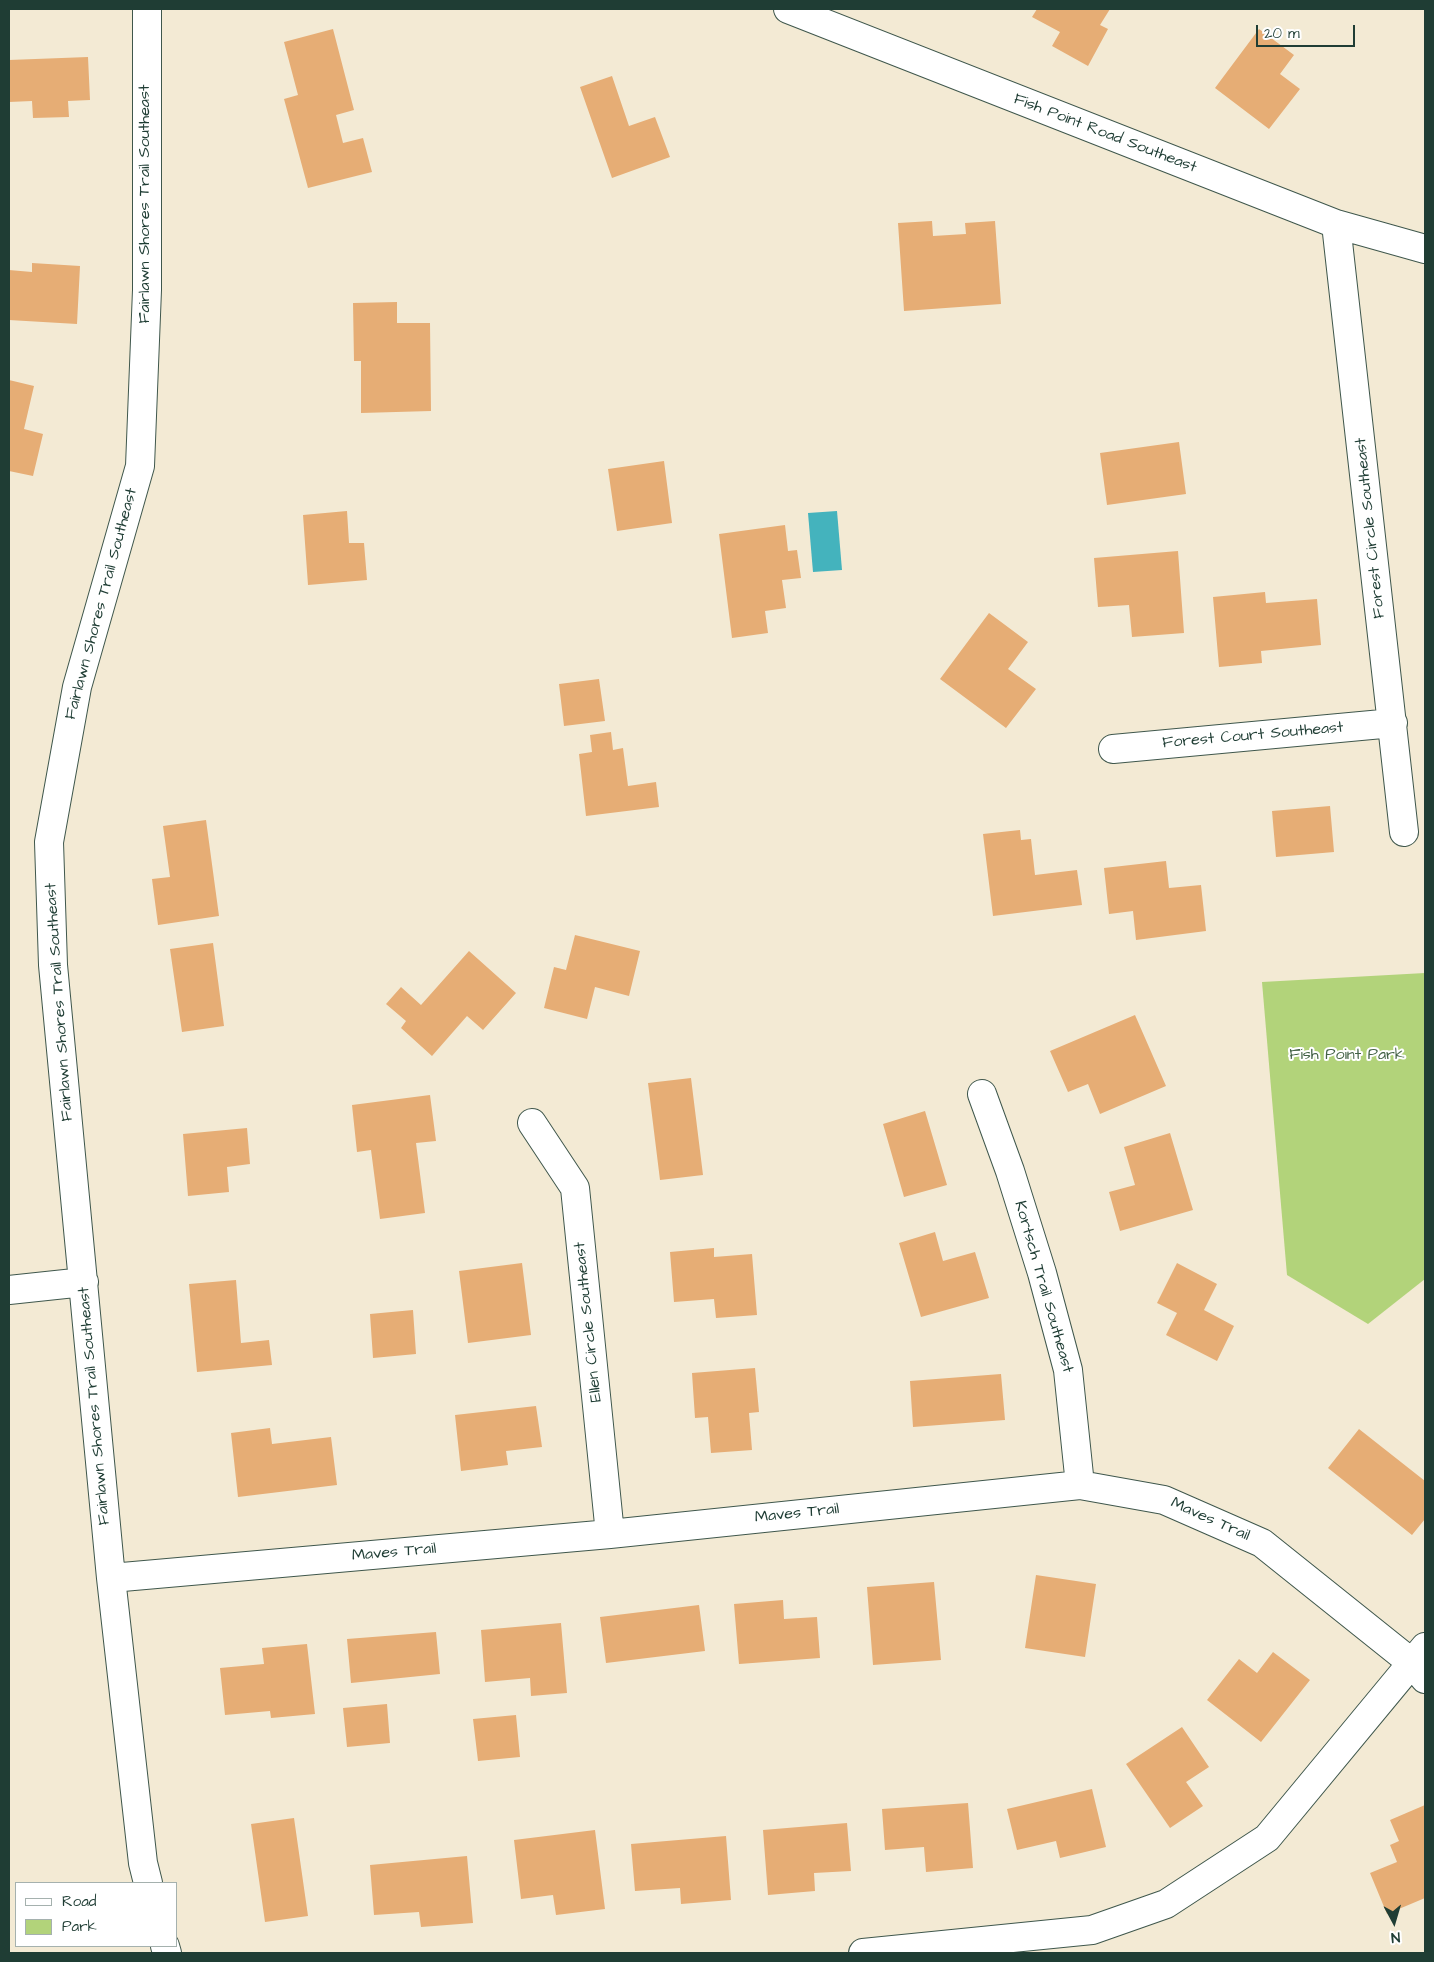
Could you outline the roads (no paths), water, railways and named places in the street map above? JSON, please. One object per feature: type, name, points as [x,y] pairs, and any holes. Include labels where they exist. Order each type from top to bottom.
[{"type":"street","name":"Fairlawn Shores Trail Southeast","points":[[147,9],[147,290],[140,466],[77,687],[49,842],[53,965],[111,1578],[143,1862],[148,1882]]},
{"type":"street","name":"Fish Point Road Southeast","points":[[788,9],[1336,224],[1425,249]]},
{"type":"street","name":"Forest Circle Southeast","points":[[1336,224],[1404,832]]},
{"type":"street","name":"Forest Court Southeast","points":[[1112,749],[1393,723]]},
{"type":"street","name":"Kortsch Trail Southeast","points":[[982,1094],[1010,1171],[1042,1272],[1068,1370],[1080,1485]]},
{"type":"street","name":"Ellen Circle Southeast","points":[[532,1123],[575,1188],[610,1534]]},
{"type":"street","points":[[9,1290],[84,1282]]},
{"type":"street","name":"Maves Trail","points":[[111,1578],[610,1534],[1080,1485],[1164,1500],[1262,1543],[1421,1663]]},
{"type":"street","points":[[863,1953],[1092,1930],[1166,1904],[1266,1838],[1421,1663]]},
{"type":"water","points":[[837,511],[842,570],[813,572],[808,513]]},
{"type":"park label","name":"Fish Point Park","points":[[1347,1056]]}]
